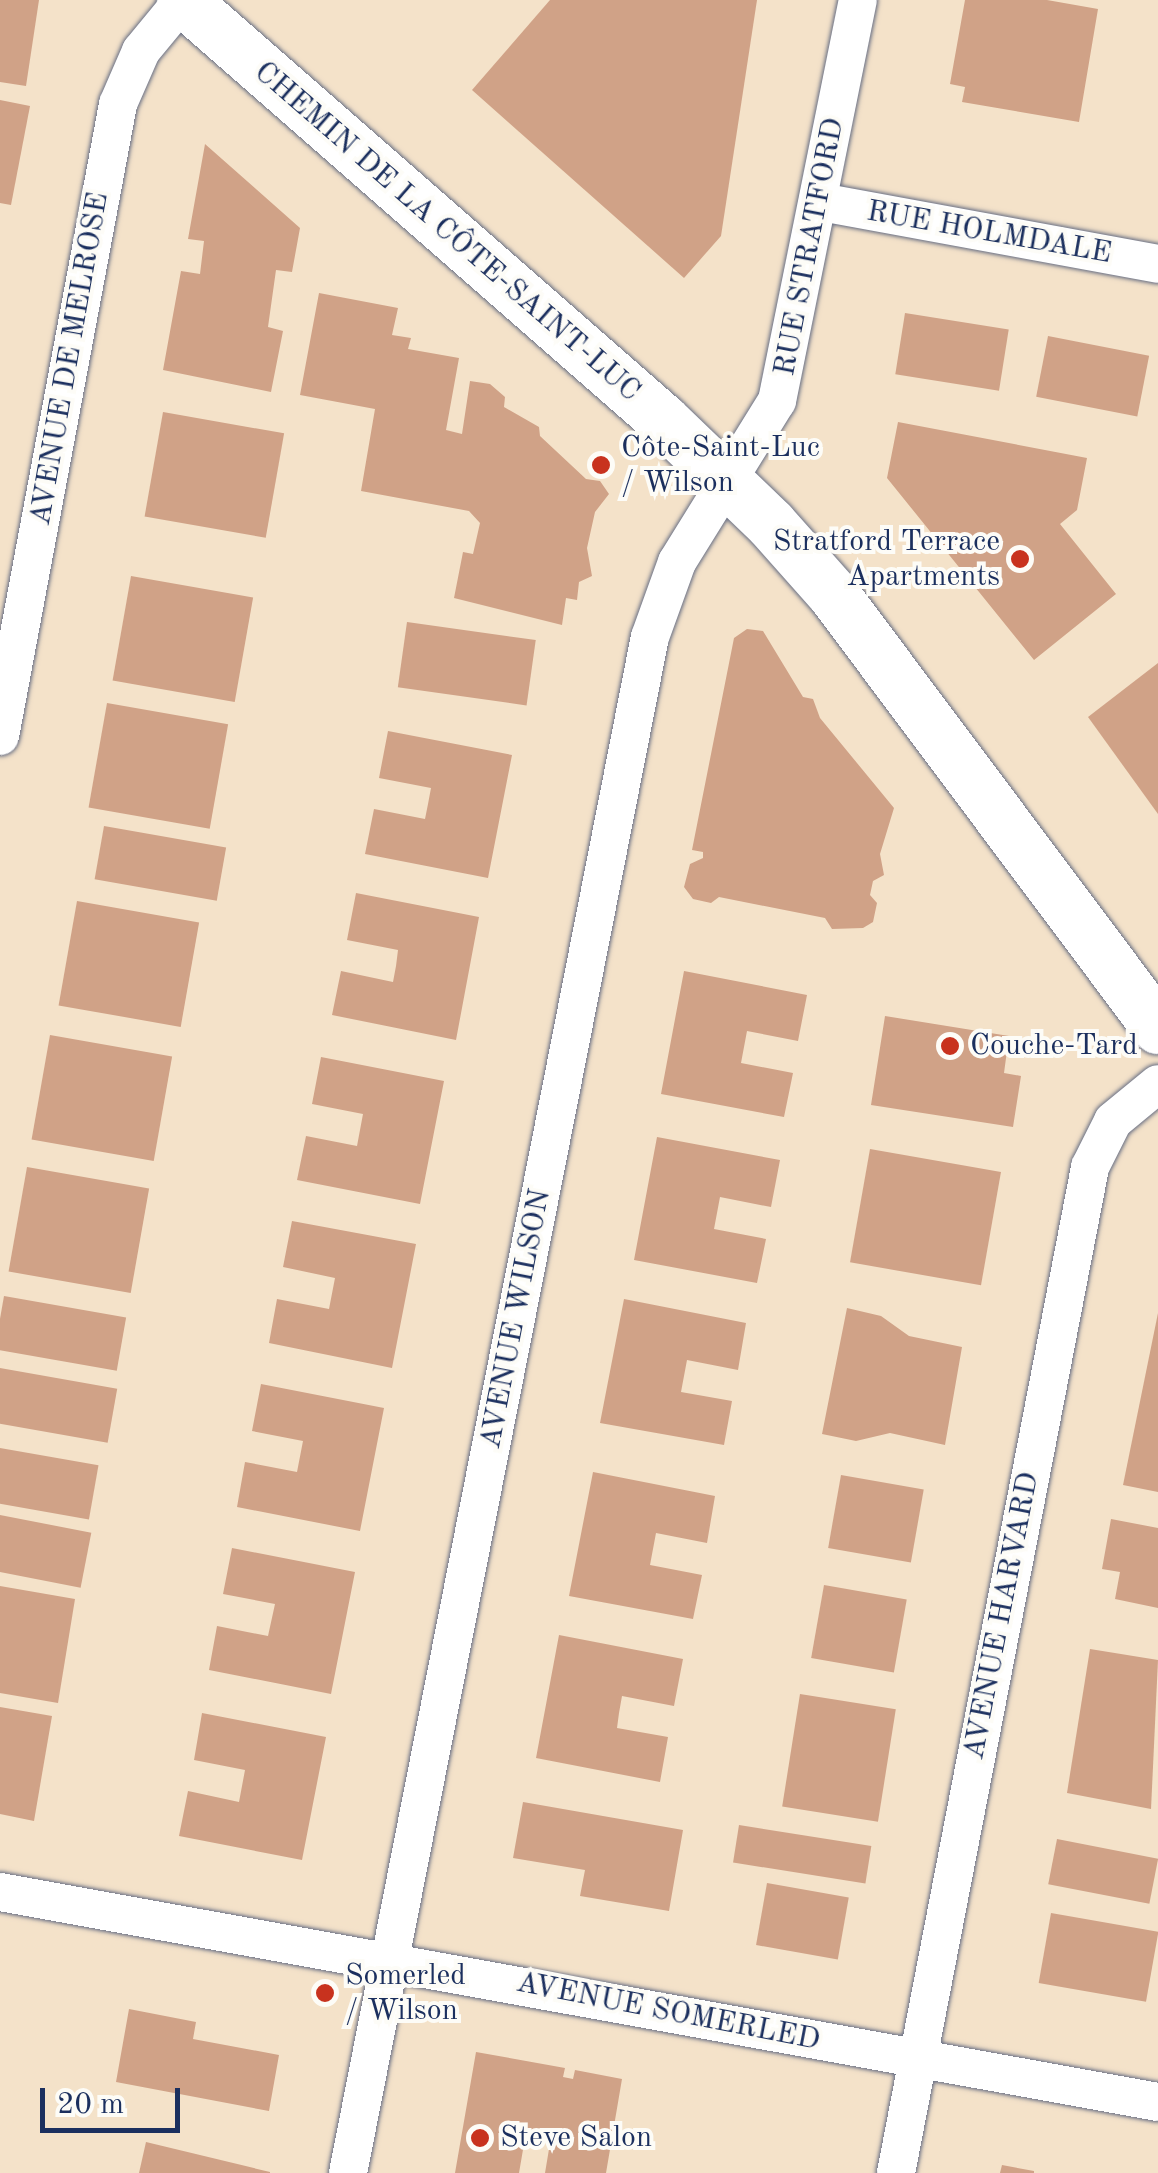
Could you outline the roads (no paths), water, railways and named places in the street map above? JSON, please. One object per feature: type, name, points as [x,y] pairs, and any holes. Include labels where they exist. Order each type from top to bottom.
[{"type":"main road","name":"CHEMIN DE LA CÔTE-SAINT-LUC","points":[[183,0],[730,483],[834,595],[1158,1028]]},
{"type":"street","name":"AVENUE DE MELROSE","points":[[0,736],[118,104],[142,51],[183,0]]},
{"type":"street","name":"RUE STRATFORD","points":[[730,483],[778,401],[821,202],[858,0]]},
{"type":"street","name":"RUE HOLMDALE","points":[[821,202],[1158,264]]},
{"type":"street","name":"AVENUE WILSON","points":[[348,2173],[650,638],[676,562],[730,483]]},
{"type":"street","name":"AVENUE HARVARD","points":[[896,2173],[1090,1167],[1105,1131],[1158,1084]]},
{"type":"street","name":"AVENUE SOMERLED","points":[[0,1892],[1158,2102]]},
{"type":"place","name":"Côte-Saint-Luc / Wilson","points":[[601,465]]},
{"type":"place","name":"Stratford Terrace Apartments","points":[[1020,559]]},
{"type":"place","name":"Couche-Tard","points":[[950,1046]]},
{"type":"place","name":"Somerled / Wilson","points":[[325,1993]]},
{"type":"place","name":"Steve Salon","points":[[480,2138]]}]
